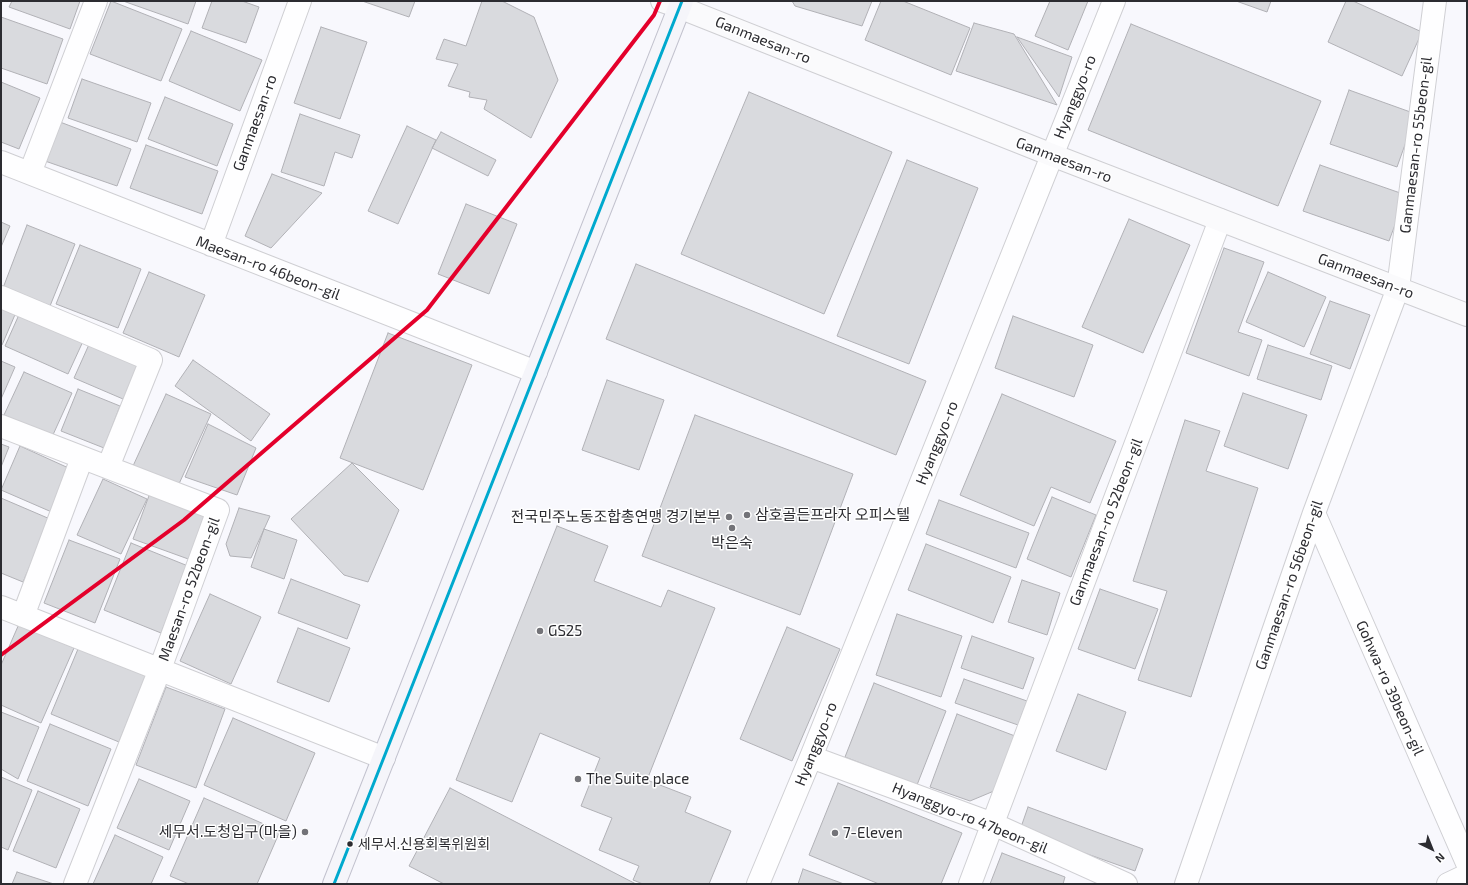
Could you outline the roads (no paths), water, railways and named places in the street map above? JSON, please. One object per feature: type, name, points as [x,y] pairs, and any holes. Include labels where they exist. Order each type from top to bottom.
[{"type":"main road","points":[[334,884],[536,372],[674,3]]},
{"type":"street","points":[[30,173],[96,1]]},
{"type":"street","name":"Ganmaesan-ro","points":[[211,245],[300,1]]},
{"type":"street","name":"Hyanggyo-ro","points":[[758,884],[811,757],[1114,1]]},
{"type":"street","name":"Ganmaesan-ro 55beon-gil","points":[[1398,288],[1434,1]]},
{"type":"street","name":"Ganmaesan-ro","points":[[674,3],[1052,156],[1467,314]]},
{"type":"street","name":"Maesan-ro 46beon-gil","points":[[1,162],[536,372]]},
{"type":"street","name":"Ganmaesan-ro 52beon-gil","points":[[970,884],[1220,220]]},
{"type":"street","name":"Ganmaesan-ro 56beon-gil","points":[[1186,884],[1314,513],[1398,288]]},
{"type":"street","points":[[1,297],[151,360],[108,467]]},
{"type":"street","name":"Maesan-ro 52beon-gil","points":[[1,426],[218,510],[160,669]]},
{"type":"street","name":"Maesan-ro 52beon-gil","points":[[82,458],[7,612],[160,669],[384,758]]},
{"type":"street","name":"Gohwa-ro 39beon-gil","points":[[1314,513],[1467,863]]},
{"type":"street","points":[[75,884],[160,669]]},
{"type":"street","name":"Hyanggyo-ro 47beon-gil","points":[[811,757],[993,824],[1126,884]]},
{"type":"street","points":[[1448,884],[1467,875]]},
{"type":"place","name":"삼호골든프라자 오피스텔","points":[[747,515]]},
{"type":"place","name":"전국민주노동조합총연맹 경기본부","points":[[729,517]]},
{"type":"place","name":"박은숙","points":[[732,528]]},
{"type":"place","name":"GS25","points":[[540,631]]},
{"type":"place","name":"The Suite place","points":[[578,779]]},
{"type":"place","name":"세무서.도청입구(마을)","points":[[305,832]]},
{"type":"place","name":"7-Eleven","points":[[835,833]]},
{"type":"place","name":"세무서.신용회복위원회","points":[[350,844]]}]
